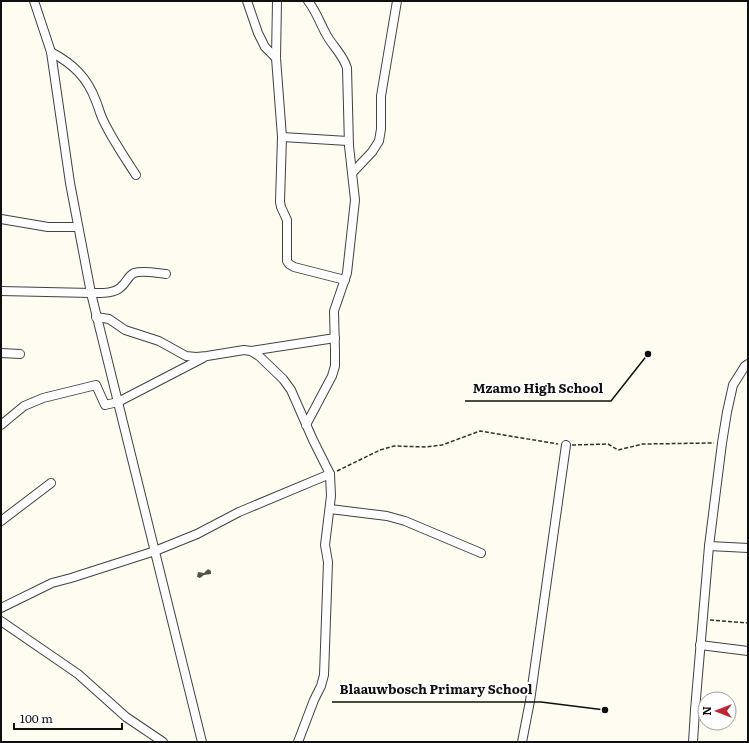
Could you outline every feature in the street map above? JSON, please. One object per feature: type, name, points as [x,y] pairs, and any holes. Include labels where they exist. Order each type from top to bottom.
[{"type":"street","points":[[34,1],[51,52],[70,183],[96,317],[202,742]]},
{"type":"street","points":[[247,1],[258,33],[265,47],[276,58]]},
{"type":"street","points":[[277,1],[276,58],[282,137],[280,202],[287,220],[287,261],[294,267],[346,280]]},
{"type":"street","points":[[306,425],[333,373],[335,366],[335,307],[346,280],[355,200],[348,141],[347,75],[345,61],[325,32],[316,11],[308,1]]},
{"type":"street","points":[[352,172],[372,152],[379,141],[381,128],[381,96],[397,1]]},
{"type":"street","points":[[51,52],[66,60],[87,82],[96,99],[104,122],[136,175]]},
{"type":"street","points":[[282,137],[348,141]]},
{"type":"street","points":[[1,219],[48,227],[78,228]]},
{"type":"street","points":[[1,291],[91,294],[108,293],[121,288],[131,275],[136,272],[166,274]]},
{"type":"street","points":[[96,317],[109,319],[125,330],[159,341],[186,356],[196,357],[244,350],[251,351],[335,338]]},
{"type":"street","points":[[251,351],[260,356],[283,379],[291,390],[330,474],[331,496],[325,545],[328,562],[324,675],[298,742]]},
{"type":"street","points":[[1,354],[20,354]]},
{"type":"street","points":[[1,425],[24,406],[43,398],[96,385],[105,405],[118,402],[207,356]]},
{"type":"street","points":[[693,742],[708,546],[726,412],[733,385],[744,366],[748,364]]},
{"type":"street","points":[[522,742],[530,701],[566,445]]},
{"type":"street","points":[[1,608],[52,583],[155,551],[197,534],[239,512],[330,474]]},
{"type":"street","points":[[1,521],[51,483]]},
{"type":"street","points":[[330,509],[387,516],[405,521],[481,553]]},
{"type":"street","points":[[708,546],[748,548]]},
{"type":"street","points":[[1,621],[78,674],[126,717],[163,742]]},
{"type":"street","points":[[700,645],[748,651]]},
{"type":"path","points":[[330,474],[380,450],[394,446],[426,447],[442,445],[480,431],[566,445],[608,444],[618,450],[643,444],[722,443]]},
{"type":"path","points":[[702,619],[748,623]]},
{"type":"building","points":[[208,569],[211,571],[211,574],[204,575],[200,578],[197,577],[198,572],[204,573]]},
{"type":"place","name":"Mzamo High School","points":[[648,354]]},
{"type":"place","name":"Blaauwbosch Primary School","points":[[605,710]]}]
